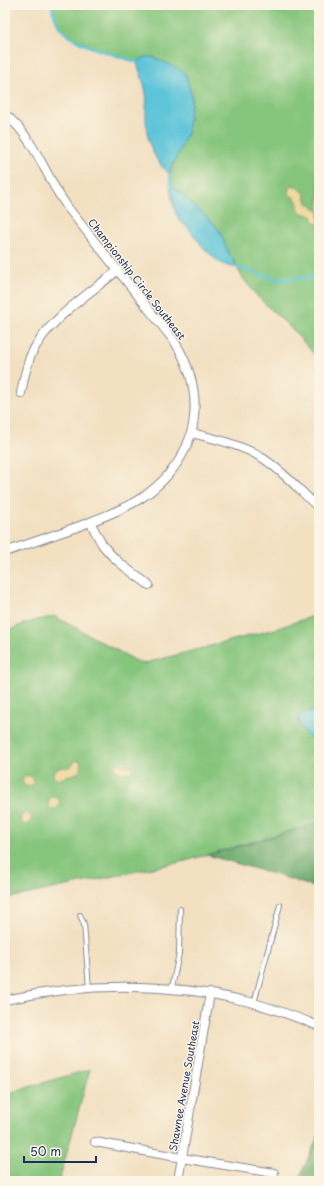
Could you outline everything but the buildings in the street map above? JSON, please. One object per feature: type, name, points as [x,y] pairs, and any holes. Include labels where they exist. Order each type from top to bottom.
[{"type":"street","name":"Championship Circle Southeast","points":[[5,114],[20,128],[33,146],[53,184],[68,208],[117,271],[167,330],[175,342],[186,360],[192,381],[195,402],[191,433],[185,450],[174,469],[155,489],[137,501],[90,522],[5,552]]},
{"type":"street","points":[[20,393],[30,358],[45,332],[66,312],[117,271]]},
{"type":"street","points":[[191,433],[238,446],[264,459],[276,467],[319,508]]},
{"type":"street","points":[[90,522],[102,544],[112,555],[149,585]]},
{"type":"street","points":[[5,1000],[47,992],[89,988],[134,986],[172,988],[210,994],[254,1004],[319,1026]]},
{"type":"street","name":"Shawnee Avenue Southeast","points":[[178,1181],[210,994]]},
{"type":"street","points":[[95,1142],[274,1173]]},
{"type":"lane","points":[[254,1004],[280,905]]},
{"type":"lane","points":[[172,988],[179,954],[180,909]]},
{"type":"lane","points":[[80,915],[84,924],[89,988]]},
{"type":"green space","points":[[52,5],[319,5],[319,360],[295,332],[259,298],[242,277],[228,253],[215,225],[174,187],[171,186],[171,168],[188,130],[192,98],[145,57],[137,62],[106,53],[73,39],[59,26]]},
{"type":"green space","points":[[319,614],[319,823],[185,861],[5,899],[5,632],[23,624],[54,616],[142,664],[275,629]]},
{"type":"green space","points":[[319,823],[319,889],[287,878],[207,855]]},
{"type":"green space","points":[[90,1069],[59,1181],[5,1181],[5,1094]]},
{"type":"green space","points":[[318,1136],[319,1181],[298,1181]]},
{"type":"sand","points":[[293,185],[304,192],[307,203],[319,211],[319,225],[315,223],[312,216],[299,211],[297,201],[289,193],[289,188]]},
{"type":"sand","points":[[77,760],[80,761],[81,765],[78,772],[61,779],[54,778],[53,774],[56,770],[70,767]]},
{"type":"sand","points":[[118,763],[123,766],[130,766],[133,769],[130,772],[119,772],[114,768]]},
{"type":"sand","points":[[26,776],[30,776],[32,777],[32,785],[26,786],[23,783],[23,779]]},
{"type":"sand","points":[[54,797],[58,799],[60,803],[58,807],[54,809],[50,807],[48,803],[50,799]]},
{"type":"sand","points":[[24,814],[28,814],[30,815],[30,823],[24,824],[21,821],[21,817]]},
{"type":"water","points":[[145,57],[153,57],[181,70],[186,75],[192,98],[188,130],[171,168],[170,175],[154,154],[147,132],[146,92],[137,62]]},
{"type":"water","points":[[171,186],[174,187],[220,231],[228,252],[236,267],[229,266],[215,259],[180,221],[176,214],[170,188]]},
{"type":"water","points":[[319,709],[319,741],[311,738],[304,732],[299,724],[298,716]]},
{"type":"waterway","points":[[52,5],[54,16],[59,26],[73,39],[106,53],[137,62]]},
{"type":"waterway","points":[[170,175],[171,186]]},
{"type":"waterway","points":[[236,267],[279,280],[319,277]]}]
